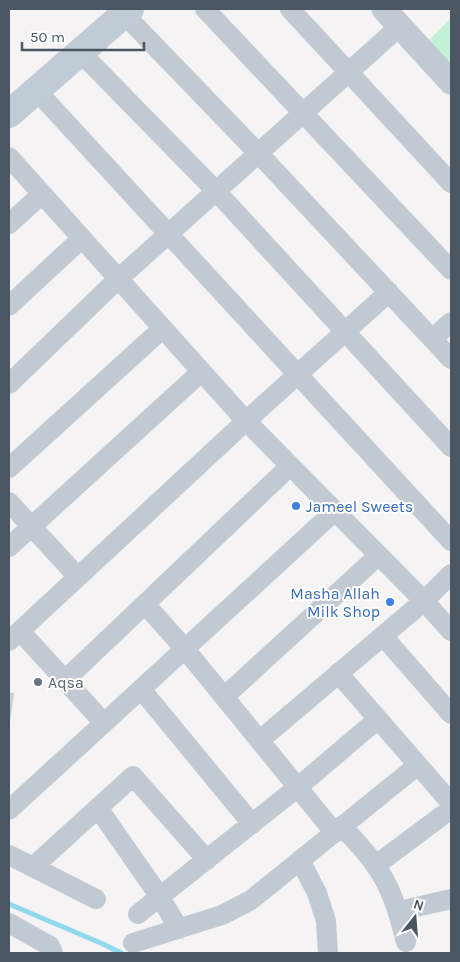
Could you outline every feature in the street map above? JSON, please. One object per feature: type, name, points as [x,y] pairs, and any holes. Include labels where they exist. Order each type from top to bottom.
[{"type":"main road","points":[[9,114],[127,11]]},
{"type":"street","points":[[205,9],[451,270]]},
{"type":"street","points":[[290,9],[451,183]]},
{"type":"street","points":[[127,11],[451,360]]},
{"type":"street","points":[[9,384],[117,280],[349,71],[392,17],[451,82]]},
{"type":"street","points":[[80,52],[216,191],[451,448]]},
{"type":"street","points":[[36,90],[451,541]]},
{"type":"street","points":[[9,157],[117,280],[246,421],[424,601],[451,631]]},
{"type":"street","points":[[9,224],[42,194]]},
{"type":"street","points":[[9,306],[81,239]]},
{"type":"street","points":[[104,723],[65,680],[14,636],[246,421],[389,292]]},
{"type":"street","points":[[432,339],[451,322]]},
{"type":"street","points":[[9,468],[162,329]]},
{"type":"street","points":[[9,547],[201,372]]},
{"type":"street","points":[[65,680],[290,466]]},
{"type":"street","points":[[9,502],[78,577]]},
{"type":"street","points":[[13,798],[104,723],[335,511]]},
{"type":"street","points":[[224,697],[379,556]]},
{"type":"street","points":[[260,740],[424,601],[451,574]]},
{"type":"street","points":[[145,604],[185,649],[298,787],[376,865],[398,911],[406,942]]},
{"type":"street","points":[[383,636],[451,714]]},
{"type":"street","points":[[338,674],[451,803]]},
{"type":"street","points":[[142,689],[252,824]]},
{"type":"street","points":[[138,914],[298,787],[378,719]]},
{"type":"street","points":[[133,944],[222,915],[251,900],[418,765]]},
{"type":"street","points":[[33,867],[133,776],[207,860]]},
{"type":"street","points":[[98,808],[160,897],[178,929]]},
{"type":"street","points":[[376,865],[451,809]]},
{"type":"street","points":[[9,855],[96,899]]},
{"type":"street","points":[[300,860],[317,893],[326,921],[328,953]]},
{"type":"street","points":[[398,911],[451,899]]},
{"type":"street","points":[[9,923],[50,946],[53,953]]},
{"type":"green space","points":[[451,18],[451,64],[429,40]]},
{"type":"building","points":[[9,693],[14,693],[10,723],[9,723]]},
{"type":"waterway","points":[[9,904],[121,953]]},
{"type":"place","name":"Jameel Sweets","points":[[296,506]]},
{"type":"place","name":"Masha Allah Milk Shop","points":[[390,602]]},
{"type":"place","name":"Aqsa","points":[[38,682]]}]
